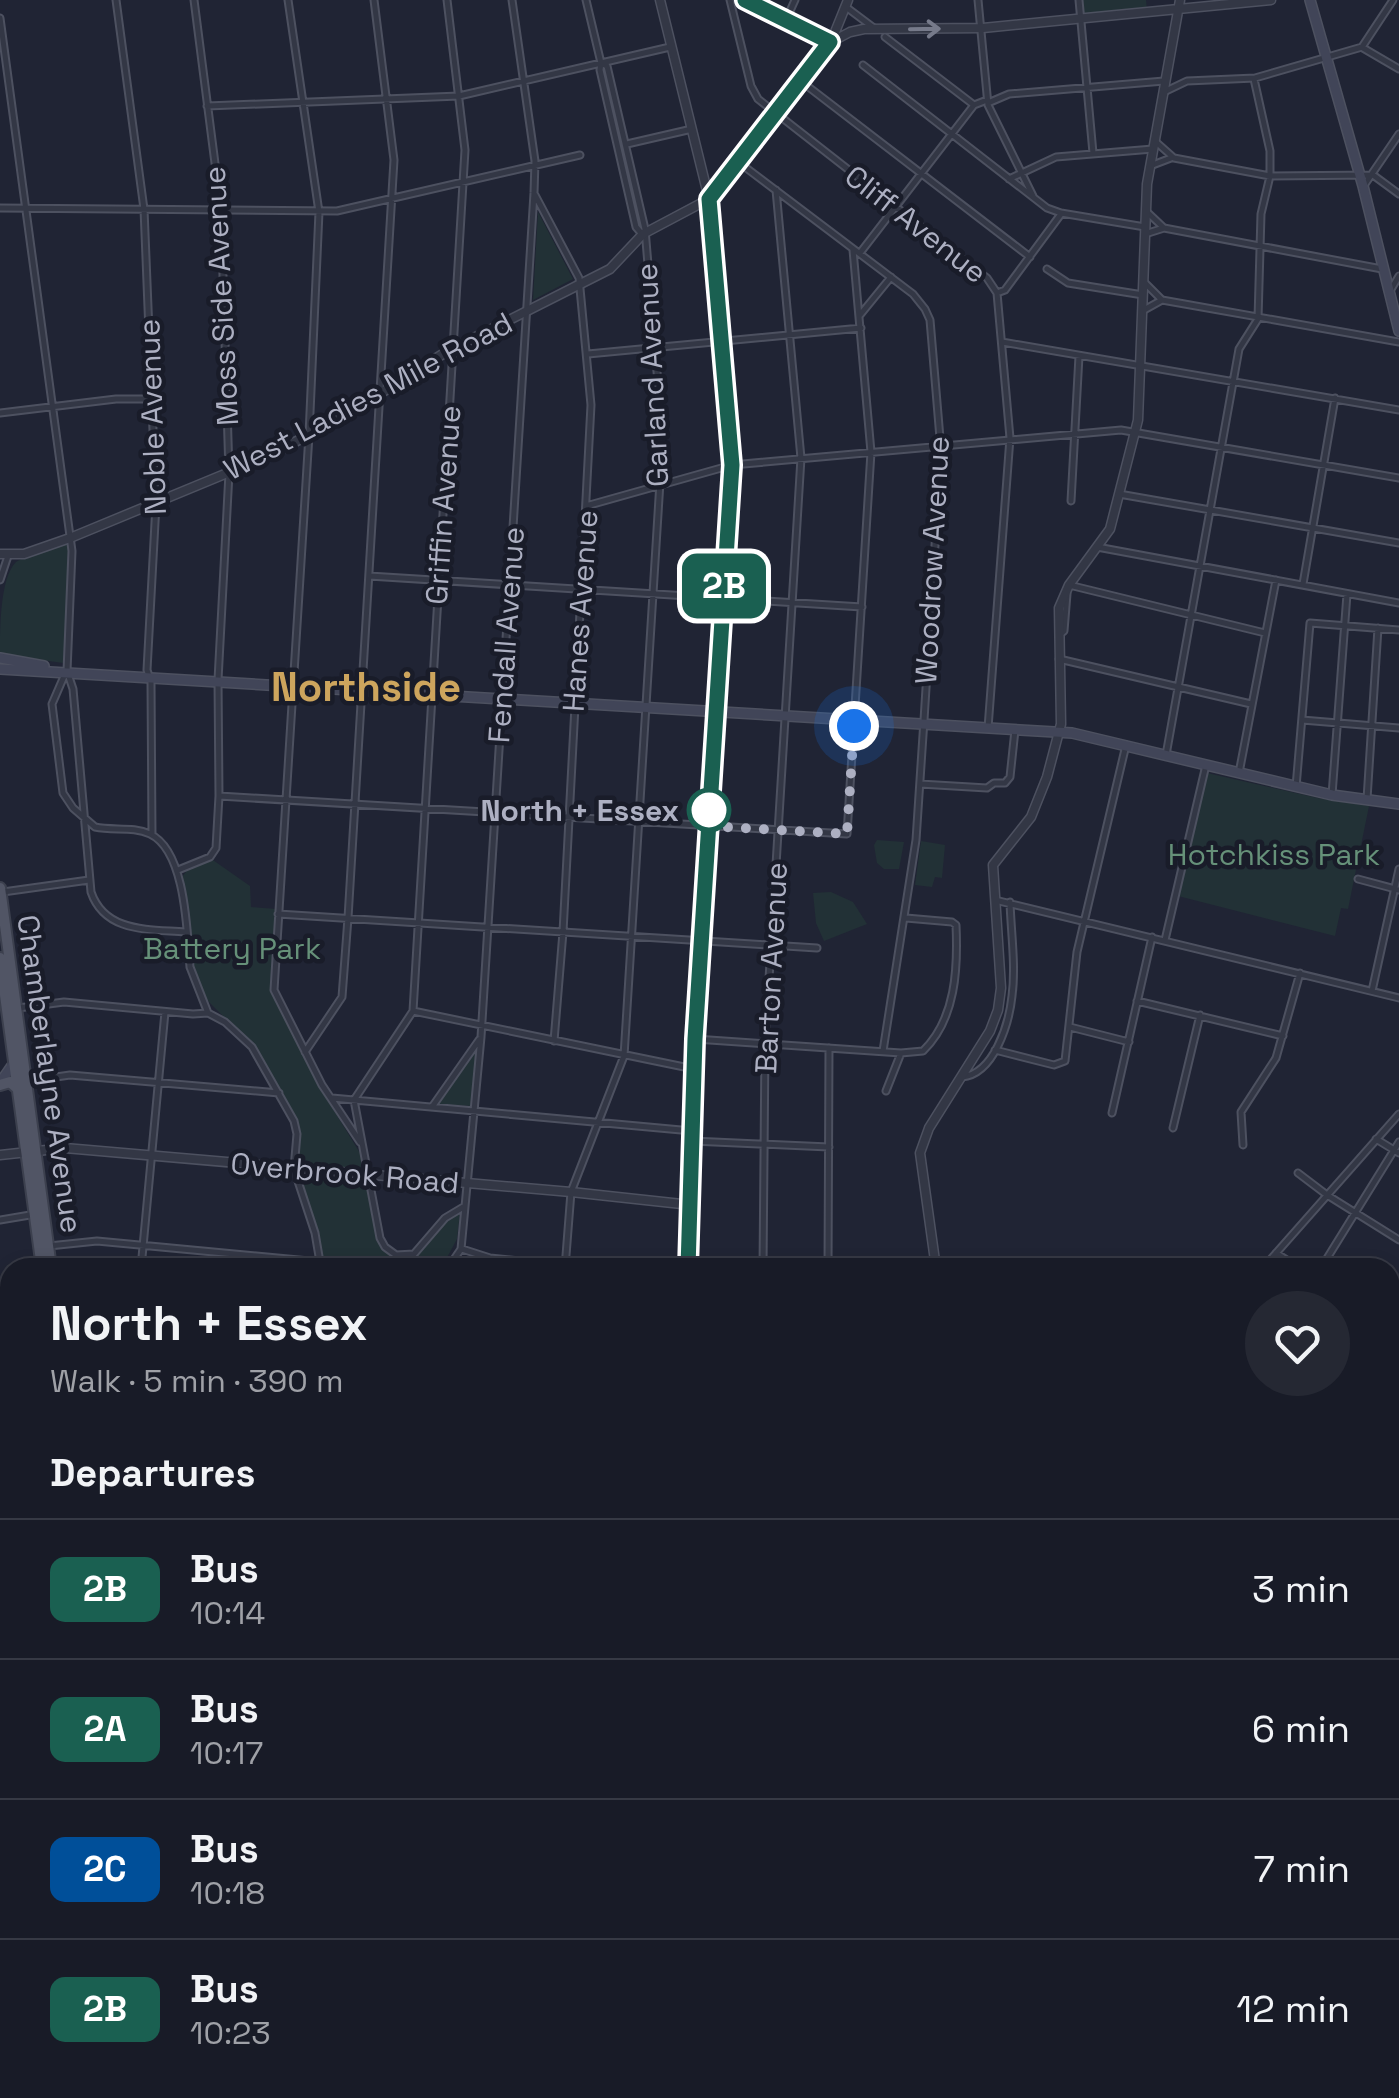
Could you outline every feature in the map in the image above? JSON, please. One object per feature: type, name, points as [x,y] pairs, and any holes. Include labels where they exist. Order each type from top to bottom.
[{"type":"main road","points":[[1310,0],[1399,331]]},
{"type":"main road","points":[[0,658],[66,671]]},
{"type":"main road","points":[[0,669],[1058,732],[1332,795],[1399,804]]},
{"type":"main road","name":"Chamberlayne Avenue","points":[[0,891],[5,973],[48,1258]]},
{"type":"main road","name":"Chamberlayne Avenue","points":[[0,958],[5,973]]},
{"type":"main road","points":[[0,1084],[18,1058]]},
{"type":"main road","points":[[0,1084],[21,1085]]},
{"type":"main road","name":"Chamberlayne Avenue","points":[[43,1258],[44,1247]]},
{"type":"street","name":"Noble Avenue","points":[[116,0],[144,210],[153,399],[156,504],[149,676],[152,835]]},
{"type":"street","name":"Moss Side Avenue","points":[[178,870],[210,857],[215,851],[219,796],[218,680],[230,473],[222,210],[194,0]]},
{"type":"street","points":[[288,0],[319,212],[274,994],[329,1098],[360,1142]]},
{"type":"street","points":[[305,1052],[342,997],[348,918],[394,160],[374,0]]},
{"type":"street","name":"Griffin Avenue","points":[[413,1012],[466,150],[447,0]]},
{"type":"street","name":"Fendall Avenue","points":[[455,1258],[461,1249],[482,1026],[534,192],[512,0]]},
{"type":"street","name":"Garland Avenue","points":[[586,0],[637,230],[643,234]]},
{"type":"street","points":[[660,0],[709,199],[732,465],[695,1039],[688,1258]]},
{"type":"street","name":"Cliff Avenue","points":[[730,0],[751,86],[758,99],[986,278],[998,293],[1010,438],[988,728]]},
{"type":"street","points":[[745,0],[830,42]]},
{"type":"street","points":[[786,20],[794,0]]},
{"type":"street","points":[[978,0],[987,102],[1034,199]]},
{"type":"street","points":[[1079,0],[1093,153]]},
{"type":"street","points":[[935,1258],[920,1153],[929,1128],[990,1031],[999,1004],[991,874],[994,861],[1031,816],[1046,777],[1061,721],[1058,614],[1067,588],[1112,526],[1135,430],[1150,166],[1180,0]]},
{"type":"street","points":[[830,42],[850,32],[875,29],[980,28],[1271,0]]},
{"type":"street","points":[[1162,94],[1187,81],[1254,78],[1362,48],[1393,0]]},
{"type":"street","points":[[709,199],[830,42],[846,2],[875,29]]},
{"type":"street","points":[[0,18],[72,562],[66,671],[52,704],[64,797],[97,828],[152,835],[170,853],[178,870],[190,967],[208,1013]]},
{"type":"street","points":[[885,37],[974,105]]},
{"type":"street","points":[[207,106],[458,96],[673,46]]},
{"type":"street","points":[[1362,48],[1399,69]]},
{"type":"street","name":"Garland Avenue","points":[[566,1258],[571,1192],[624,1056],[659,486],[661,419],[645,229],[607,66],[602,63]]},
{"type":"street","points":[[863,64],[1034,199],[1061,214],[1145,230],[1164,228],[1382,269]]},
{"type":"street","points":[[1166,70],[1187,81]]},
{"type":"street","points":[[1166,755],[1239,349],[1258,319],[1262,214],[1270,176],[1270,152],[1254,78]]},
{"type":"street","points":[[219,796],[847,834],[871,452],[856,252],[896,208],[974,105],[1009,94],[1164,81]]},
{"type":"street","points":[[801,82],[1030,256]]},
{"type":"street","points":[[617,146],[692,129]]},
{"type":"street","points":[[1363,186],[1399,134]]},
{"type":"street","points":[[1009,179],[1056,157],[1154,144],[1174,158],[1270,176],[1372,175],[1399,194]]},
{"type":"street","points":[[0,208],[319,212],[354,209],[580,155]]},
{"type":"street","points":[[1150,166],[1174,158]]},
{"type":"street","name":"Woodrow Avenue","points":[[737,161],[919,300],[930,320],[941,445],[924,724],[906,918],[882,1050]]},
{"type":"street","name":"Barton Avenue","points":[[762,1258],[765,1044],[801,458],[776,190]]},
{"type":"street","name":"Hanes Avenue","points":[[534,192],[580,283],[592,418],[554,1041]]},
{"type":"street","name":"West Ladies Mile Road","points":[[0,580],[4,555],[24,554],[70,538],[230,473],[308,436],[453,348],[614,266],[643,234],[709,199]]},
{"type":"street","points":[[1146,211],[1164,228]]},
{"type":"street","points":[[998,293],[1005,290],[1061,214]]},
{"type":"street","points":[[1047,269],[1068,283],[1144,295]]},
{"type":"street","points":[[1388,294],[1399,276]]},
{"type":"street","points":[[860,315],[891,277]]},
{"type":"street","points":[[1144,282],[1162,300],[1399,342]]},
{"type":"street","points":[[1143,311],[1162,300]]},
{"type":"street","points":[[588,354],[861,328]]},
{"type":"street","points":[[1002,342],[1399,410]]},
{"type":"street","points":[[1071,502],[1079,356]]},
{"type":"street","points":[[0,413],[124,398],[153,399]]},
{"type":"street","points":[[1303,584],[1335,398]]},
{"type":"street","points":[[586,506],[732,465],[1076,432],[1135,430],[1399,478]]},
{"type":"street","points":[[1119,494],[1399,543]]},
{"type":"street","points":[[1097,547],[1399,603]]},
{"type":"street","points":[[369,576],[862,607]]},
{"type":"street","points":[[1239,773],[1276,580]]},
{"type":"street","points":[[1067,588],[1265,633]]},
{"type":"street","points":[[1332,795],[1346,594]]},
{"type":"street","points":[[1296,787],[1310,623],[1399,630]]},
{"type":"street","points":[[1367,799],[1378,628]]},
{"type":"street","points":[[1059,659],[1251,704]]},
{"type":"street","points":[[66,671],[73,689],[94,902],[114,922],[128,927],[186,932]]},
{"type":"street","points":[[1302,720],[1399,728]]},
{"type":"street","points":[[920,784],[987,788],[1005,783],[1010,777],[1015,730]]},
{"type":"street","points":[[995,1050],[1060,1065],[1067,1057],[1077,952],[1126,746]]},
{"type":"street","points":[[1164,940],[1206,765]]},
{"type":"street","points":[[1372,991],[1399,868]]},
{"type":"street","points":[[0,891],[90,880]]},
{"type":"street","points":[[1358,880],[1397,889]]},
{"type":"street","points":[[995,900],[1399,998]]},
{"type":"street","points":[[962,1077],[984,1066],[995,1050],[1012,998],[1010,902]]},
{"type":"street","points":[[278,914],[816,948]]},
{"type":"street","points":[[695,1039],[901,1053],[923,1050],[945,1023],[957,951],[954,922],[906,918]]},
{"type":"street","points":[[1112,1113],[1152,937]]},
{"type":"street","points":[[1243,1145],[1241,1112],[1276,1058],[1300,973]]},
{"type":"street","points":[[1137,1000],[1283,1036]]},
{"type":"street","points":[[11,1009],[60,1002],[208,1013],[225,1022],[252,1047],[296,1127],[294,1169],[319,1258]]},
{"type":"street","points":[[142,1258],[165,1012]]},
{"type":"street","points":[[465,1206],[446,1218],[417,1253],[396,1255],[380,1238],[354,1100],[413,1012],[694,1069]]},
{"type":"street","points":[[1173,1128],[1200,1014]]},
{"type":"street","points":[[1070,1027],[1129,1042]]},
{"type":"street","points":[[432,1107],[481,1037]]},
{"type":"street","points":[[828,1258],[829,1048]]},
{"type":"street","points":[[886,1091],[901,1053]]},
{"type":"street","points":[[21,1085],[70,1075],[278,1093]]},
{"type":"street","points":[[329,1098],[598,1123],[764,1144],[829,1147]]},
{"type":"street","points":[[1272,1258],[1399,1114]]},
{"type":"street","points":[[1376,1139],[1396,1152]]},
{"type":"street","points":[[1327,1258],[1399,1142]]},
{"type":"street","name":"Overbrook Road","points":[[0,1155],[65,1148],[691,1205]]},
{"type":"street","points":[[1298,1173],[1399,1240]]},
{"type":"street","points":[[0,1220],[39,1213]]},
{"type":"street","points":[[44,1247],[92,1241],[255,1258]]},
{"type":"street","points":[[461,1249],[486,1258]]},
{"type":"street","points":[[1276,1253],[1284,1258]]},
{"type":"green space","points":[[1083,0],[1146,0],[1147,10],[1084,15]]},
{"type":"green space","points":[[538,212],[573,279],[533,300]]},
{"type":"green space","points":[[68,545],[70,560],[63,663],[0,654],[2,604],[11,569],[21,559]]},
{"type":"green space","name":"Hotchkiss Park","points":[[1207,773],[1369,806],[1348,909],[1341,908],[1335,936],[1178,896]]},
{"type":"green space","points":[[877,840],[904,842],[899,869],[884,869],[877,863]]},
{"type":"green space","points":[[921,841],[945,845],[942,878],[935,877],[932,887],[915,885]]},
{"type":"green space","name":"Battery Park","points":[[210,858],[250,886],[251,907],[276,909],[272,994],[319,1086],[363,1158],[384,1249],[399,1258],[321,1258],[299,1175],[299,1134],[291,1111],[256,1049],[205,998],[192,963],[182,877],[188,869]]},
{"type":"green space","points":[[831,892],[853,902],[867,924],[824,941],[816,923],[813,893]]},
{"type":"green space","points":[[472,1053],[476,1054],[471,1106],[439,1104]]},
{"type":"green space","name":"Battery Park","points":[[460,1212],[457,1239],[447,1258],[399,1258],[418,1254],[440,1226]]},
{"type":"bus line","name":"2B","points":[[688,1258],[695,1039],[732,465],[709,199],[830,42],[745,0]]},
{"type":"place","name":"North + Essex","points":[[709,810]]},
{"type":"district","name":"Northside","points":[[366,687]]},
{"type":"route","points":[[709,810],[708,826],[847,834],[854,726]]}]
